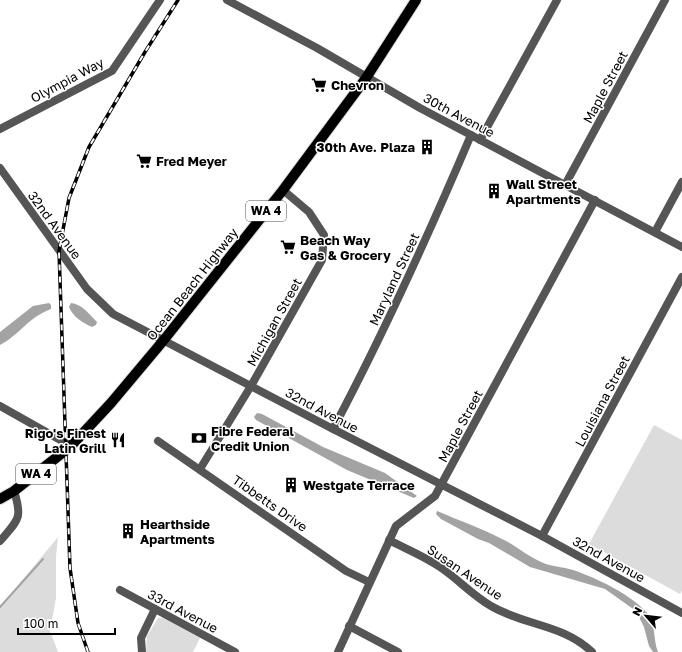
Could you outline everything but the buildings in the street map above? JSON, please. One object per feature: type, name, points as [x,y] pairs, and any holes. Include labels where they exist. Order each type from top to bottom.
[{"type":"main road","name":"Ocean Beach Highway","points":[[0,499],[14,491],[71,446],[111,403],[163,341],[282,190],[366,78],[416,0]]},
{"type":"street","name":"Olympia Way","points":[[0,129],[112,71],[160,0]]},
{"type":"street","name":"30th Avenue","points":[[227,0],[317,48],[366,78],[480,140],[596,200],[682,247]]},
{"type":"street","points":[[480,140],[557,0]]},
{"type":"street","name":"Maple Street","points":[[565,185],[665,0]]},
{"type":"street","name":"Maryland Street","points":[[333,429],[372,354],[425,244],[471,135]]},
{"type":"street","name":"32nd Avenue","points":[[0,168],[68,264],[92,294],[113,314],[542,536],[682,613]]},
{"type":"street","points":[[655,232],[682,182]]},
{"type":"street","name":"Michigan Street","points":[[200,469],[252,386],[322,260],[324,235],[309,212],[282,190]]},
{"type":"street","name":"Maple Street","points":[[338,652],[396,526],[407,516],[424,506],[435,496],[442,485],[596,200]]},
{"type":"street","name":"Louisiana Street","points":[[542,536],[682,277]]},
{"type":"street","points":[[0,406],[71,446]]},
{"type":"street","name":"Tibbetts Drive","points":[[158,441],[346,571],[369,582]]},
{"type":"street","points":[[0,541],[17,522],[20,508],[14,491]]},
{"type":"street","name":"Susan Avenue","points":[[389,540],[440,567],[462,586],[491,606],[528,623],[560,630],[582,642],[592,652]]},
{"type":"street","name":"33rd Avenue","points":[[120,590],[235,652]]},
{"type":"street","points":[[142,652],[141,646],[143,632],[155,610]]},
{"type":"street","points":[[349,626],[398,652]]},
{"type":"shaded area","points":[[49,303],[51,305],[51,309],[30,321],[14,336],[0,345],[0,332],[33,306]]},
{"type":"shaded area","points":[[71,303],[79,305],[86,310],[97,322],[96,325],[92,327],[76,317],[69,307]]},
{"type":"shaded area","points":[[257,413],[262,414],[323,447],[385,473],[417,496],[414,498],[347,470],[256,420],[254,417]]},
{"type":"shaded area","points":[[654,425],[682,440],[682,591],[680,594],[589,544]]},
{"type":"shaded area","points":[[437,511],[494,535],[549,565],[582,573],[603,582],[624,594],[641,607],[651,618],[658,652],[653,652],[649,646],[644,627],[636,611],[605,589],[530,567],[489,543],[478,539],[441,519],[436,514]]},
{"type":"shaded area","points":[[58,537],[56,556],[56,598],[50,631],[58,652],[0,652],[0,607]]},
{"type":"shaded area","points":[[158,618],[163,618],[200,638],[193,652],[146,652],[147,636]]},
{"type":"waterway","points":[[0,607],[43,559]]},
{"type":"railway","points":[[88,652],[78,623],[70,568],[59,251],[69,198],[89,147],[145,52],[178,0]]},
{"type":"place","name":"Chevron","points":[[319,85]]},
{"type":"place","name":"30th Ave. Plaza","points":[[427,147]]},
{"type":"place","name":"Fred Meyer","points":[[144,161]]},
{"type":"place","name":"Wall Street Apartments","points":[[494,191]]},
{"type":"place","name":"Beach Way Gas & Grocery","points":[[288,247]]},
{"type":"place","name":"Fibre Federal Credit Union","points":[[199,438]]},
{"type":"place","name":"Rigo's Finest Latin Grill","points":[[118,440]]},
{"type":"place","name":"Westgate Terrace","points":[[291,485]]},
{"type":"place","name":"Hearthside Apartments","points":[[128,531]]}]
